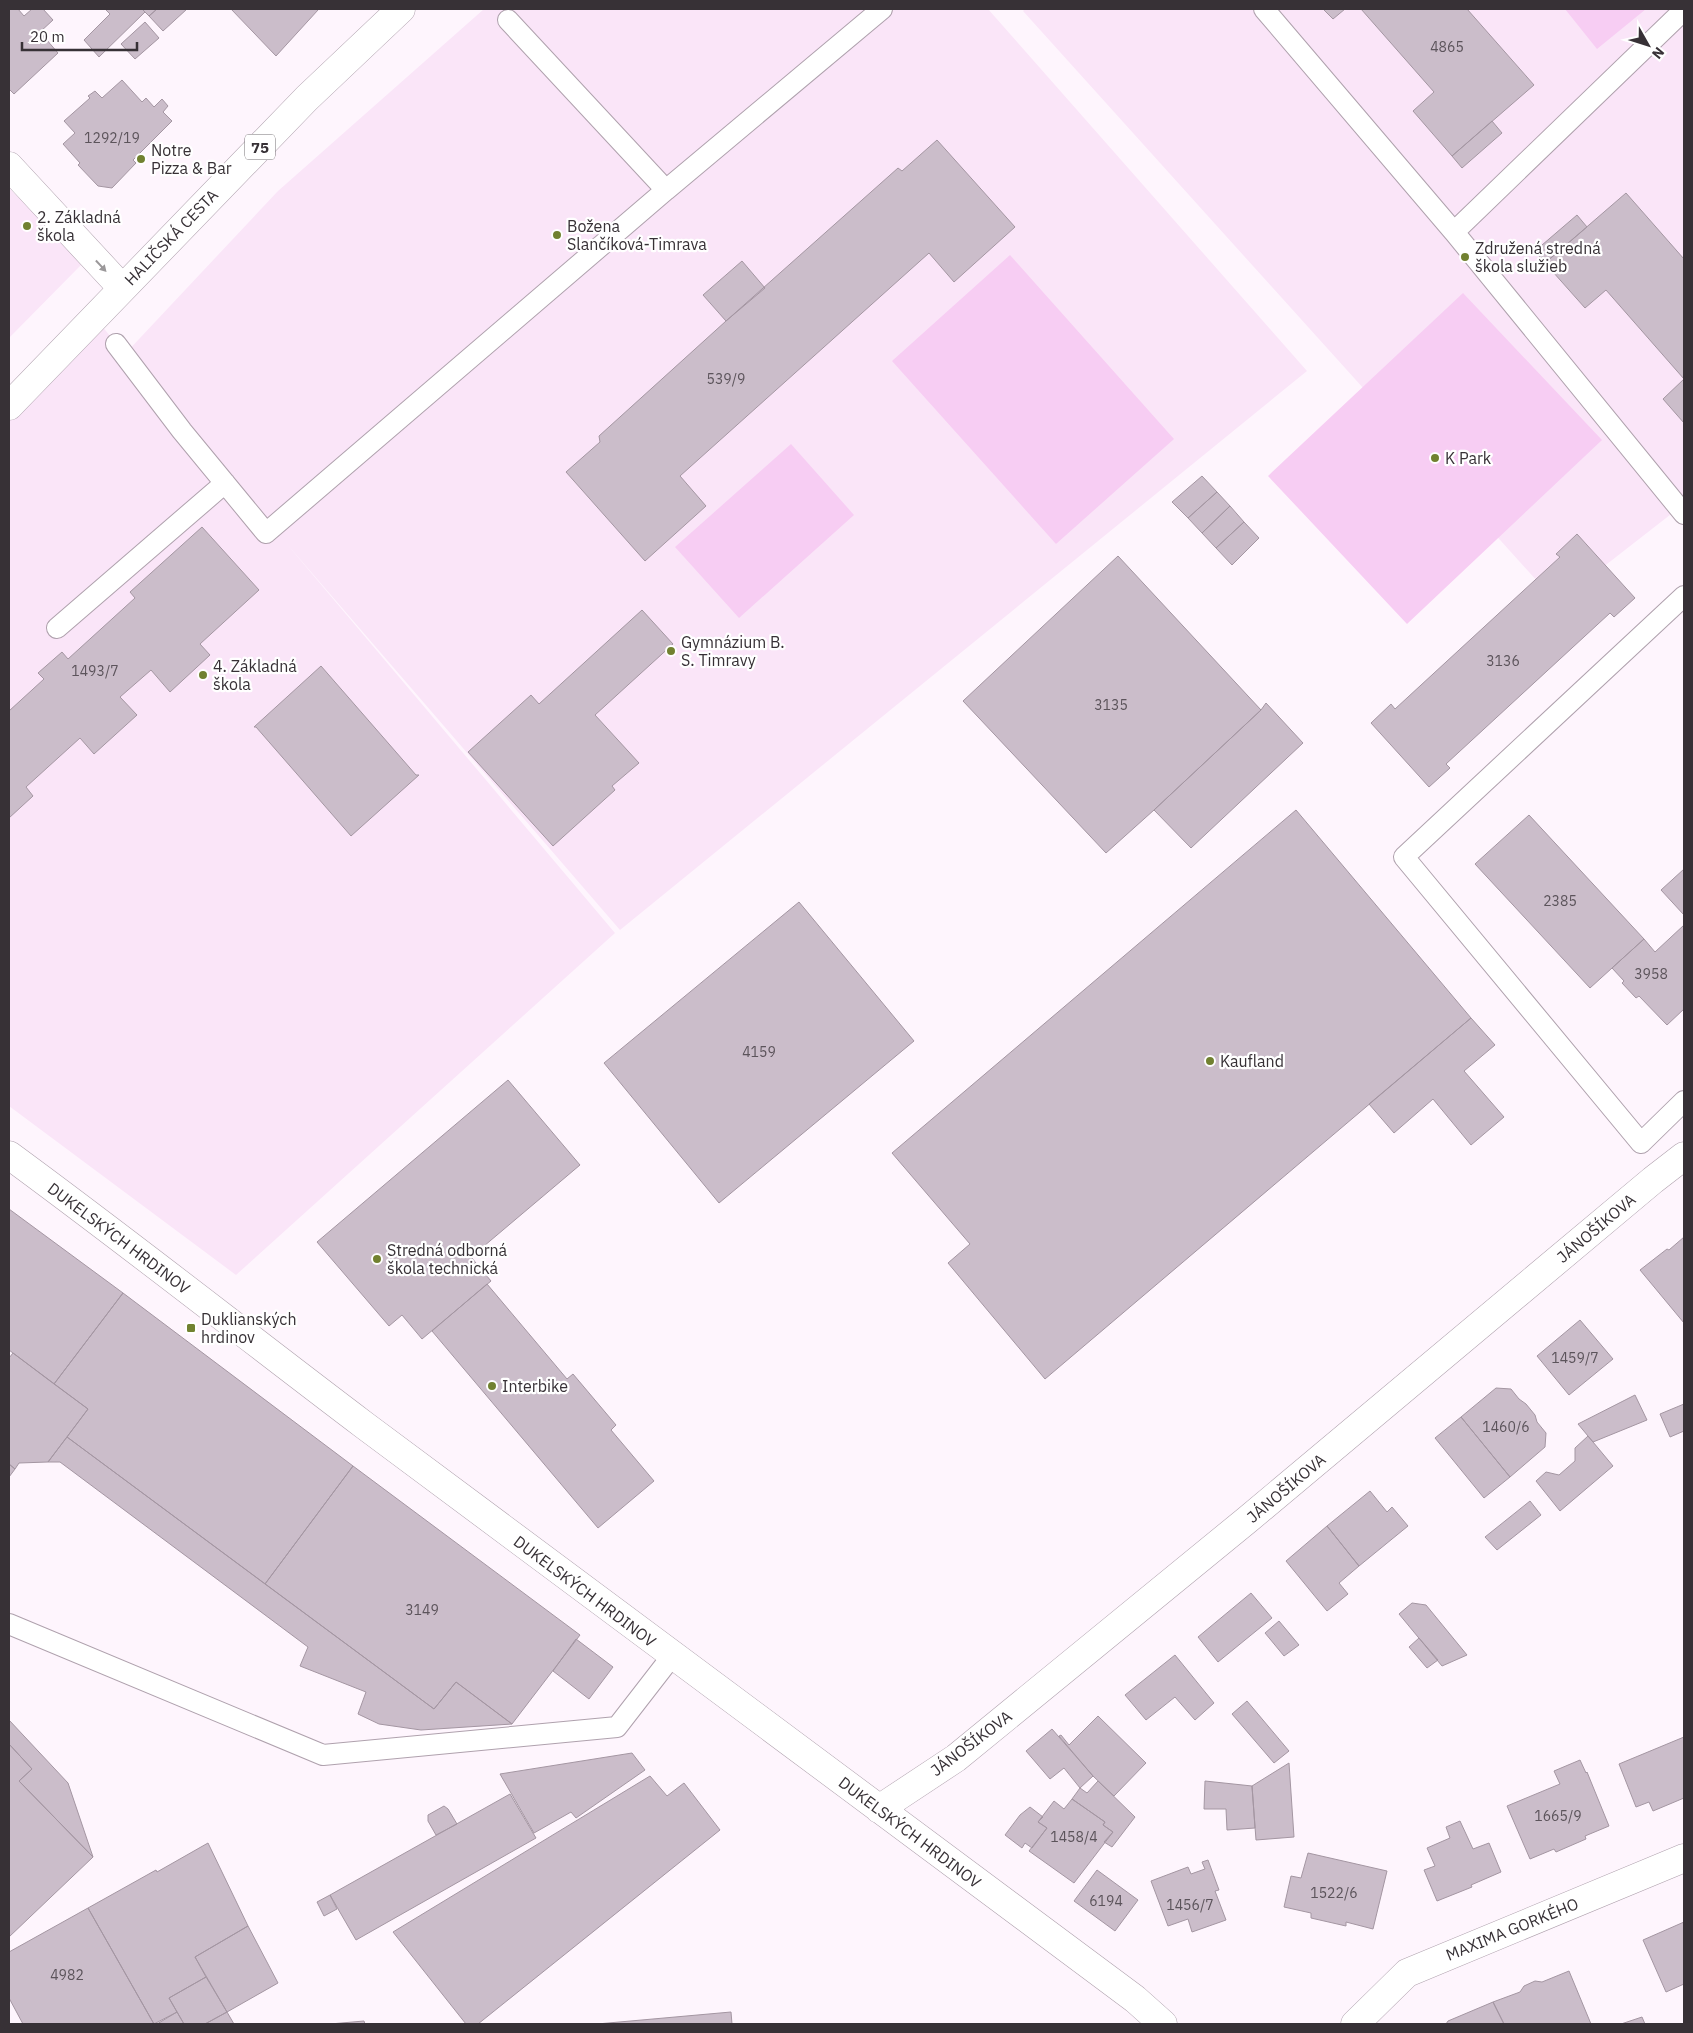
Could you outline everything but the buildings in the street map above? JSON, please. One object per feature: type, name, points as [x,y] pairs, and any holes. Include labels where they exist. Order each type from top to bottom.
[{"type":"street","name":"HALIČSKÁ CESTA","points":[[9,406],[306,98],[401,9]]},
{"type":"street","points":[[9,166],[122,288]]},
{"type":"street","name":"DUKELSKÝCH HRDINOV","points":[[9,1156],[99,1221],[362,1423],[672,1656],[1135,1999],[1162,2024]]},
{"type":"street","name":"JÁNOŠÍKOVA","points":[[880,1809],[956,1758],[1247,1520],[1684,1156]]},
{"type":"street","name":"MAXIMA GORKÉHO","points":[[1354,2024],[1407,1973],[1684,1858]]},
{"type":"lane","points":[[116,344],[266,533],[666,190],[882,9]]},
{"type":"lane","points":[[1264,9],[1454,232],[1684,514]]},
{"type":"lane","points":[[1454,232],[1684,10]]},
{"type":"lane","points":[[508,20],[666,190]]},
{"type":"lane","points":[[57,628],[225,483]]},
{"type":"lane","points":[[1684,596],[1404,857],[1641,1143],[1684,1101]]},
{"type":"lane","points":[[9,1624],[323,1755],[617,1727],[672,1656]]},
{"type":"shaded area","name":"Gymnázium B. S. Timravy","points":[[484,9],[988,9],[1307,371],[620,930],[286,543],[615,933],[236,1275],[9,1106],[9,418],[96,319],[125,354],[278,191]]},
{"type":"shaded area","name":"Združená stredná škola služieb","points":[[1025,9],[1684,9],[1684,504],[1557,603],[1023,11]]},
{"type":"shaded area","points":[[1565,9],[1646,9],[1597,49]]},
{"type":"shaded area","name":"2. Základná škola","points":[[9,188],[83,263],[9,338]]},
{"type":"shaded area","points":[[1010,255],[1174,439],[1056,544],[892,361]]},
{"type":"shaded area","name":"K Park","points":[[1463,293],[1602,440],[1407,624],[1268,476]]},
{"type":"shaded area","points":[[791,444],[854,515],[739,618],[675,547]]},
{"type":"place","name":"Notre Pizza & Bar","points":[[141,159]]},
{"type":"place","name":"2. Základná škola","points":[[27,226]]},
{"type":"place","name":"Božena Slančíková-Timrava","points":[[557,235]]},
{"type":"place","name":"Združená stredná škola služieb","points":[[1465,257]]},
{"type":"place","name":"K Park","points":[[1435,458]]},
{"type":"place","name":"Gymnázium B. S. Timravy","points":[[671,651]]},
{"type":"place","name":"4. Základná škola","points":[[203,675]]},
{"type":"place","name":"Kaufland","points":[[1210,1061]]},
{"type":"place","name":"Stredná odborná škola technická","points":[[377,1259]]},
{"type":"place","name":"Duklianských hrdinov","points":[[191,1328]]},
{"type":"place","name":"Interbike","points":[[492,1386]]}]
